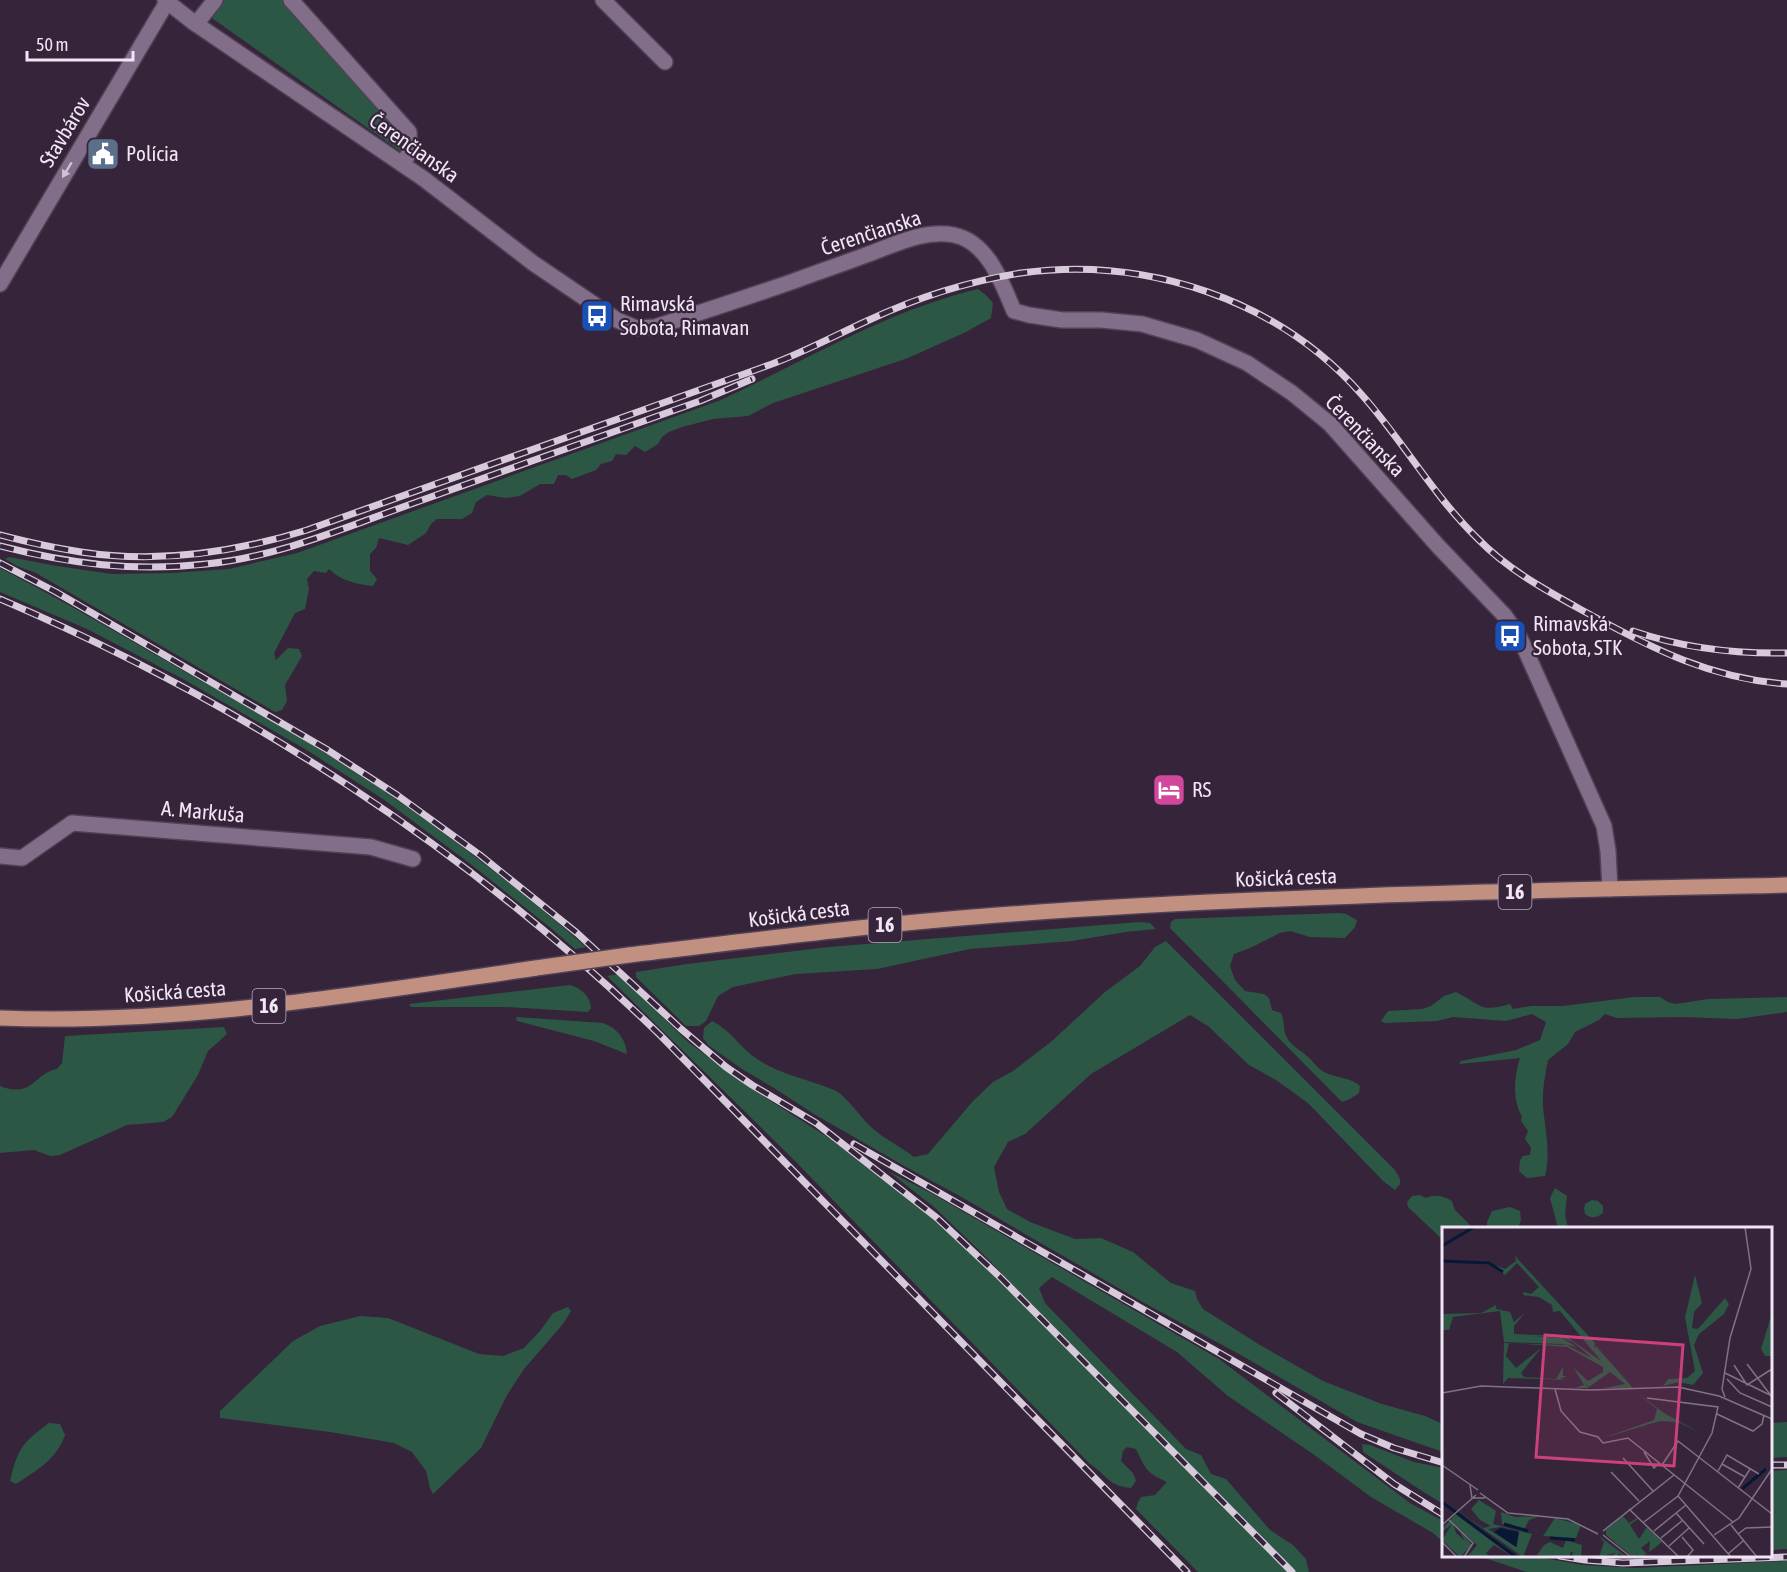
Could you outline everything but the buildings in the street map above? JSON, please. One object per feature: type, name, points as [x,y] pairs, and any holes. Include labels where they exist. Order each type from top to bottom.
[{"type":"main road","name":"Košická cesta","points":[[0,1018],[109,1018],[216,1011],[315,1001],[629,955],[867,927],[1009,914],[1232,901],[1787,885]]},
{"type":"street","points":[[196,24],[215,0]]},
{"type":"street","points":[[291,0],[409,132],[410,152],[402,164]]},
{"type":"street","points":[[603,0],[665,62]]},
{"type":"street","name":"Čerenčianska","points":[[166,1],[196,24],[424,179],[533,263],[617,321],[636,328],[655,327],[900,242],[934,233],[955,235],[980,250],[999,277],[1014,310],[1029,315],[1062,320],[1101,320],[1142,324],[1197,340],[1247,363],[1292,393],[1330,424],[1438,546],[1505,616],[1520,638],[1604,826],[1610,889]]},
{"type":"street","name":"Stavbárov","points":[[0,284],[166,1]]},
{"type":"street","name":"A. Markuša","points":[[0,856],[22,858],[72,823],[371,847],[413,859]]},
{"type":"green space","points":[[218,0],[285,0],[402,134],[403,153],[209,16]]},
{"type":"green space","points":[[978,289],[993,303],[991,318],[908,358],[773,403],[748,416],[713,419],[682,427],[669,432],[658,444],[645,452],[635,446],[626,455],[616,454],[612,461],[601,464],[596,470],[572,479],[566,475],[558,475],[554,484],[540,484],[520,496],[506,498],[487,495],[476,502],[472,513],[462,519],[437,519],[426,533],[408,545],[379,538],[376,548],[370,554],[370,571],[377,579],[373,586],[344,579],[329,569],[326,573],[314,571],[307,579],[309,589],[305,609],[295,613],[274,653],[276,660],[288,648],[299,649],[302,656],[285,685],[287,701],[282,710],[275,712],[36,573],[5,559],[9,557],[112,574],[171,573],[229,569],[297,553],[721,400],[879,323],[945,298]]},
{"type":"green space","points":[[0,568],[266,717],[366,779],[405,805],[516,888],[586,947],[575,949],[468,862],[383,799],[305,749],[183,679],[87,629],[0,592]]},
{"type":"green space","points":[[1339,913],[1357,920],[1355,927],[1345,938],[1310,937],[1290,931],[1280,933],[1234,954],[1230,966],[1235,980],[1245,991],[1264,994],[1269,998],[1272,1010],[1281,1013],[1288,1039],[1319,1069],[1360,1086],[1359,1093],[1342,1102],[1170,928],[1171,922],[1175,919]]},
{"type":"green space","points":[[1139,922],[1150,923],[1156,929],[1072,941],[970,949],[877,969],[796,974],[733,987],[718,996],[706,1021],[699,1026],[686,1026],[636,977],[636,972],[687,964],[829,947]]},
{"type":"green space","points":[[1166,941],[1395,1170],[1400,1184],[1395,1190],[1383,1181],[1308,1103],[1276,1080],[1249,1065],[1208,1026],[1190,1015],[1091,1074],[1025,1134],[1008,1142],[994,1167],[999,1192],[1007,1209],[1030,1222],[1075,1239],[1101,1238],[1133,1252],[1171,1283],[1195,1291],[1203,1309],[1323,1381],[1442,1424],[1442,1452],[1357,1422],[1146,1304],[814,1114],[742,1069],[708,1045],[703,1038],[704,1028],[712,1021],[725,1029],[751,1055],[764,1064],[838,1092],[874,1130],[914,1157],[928,1154],[973,1101],[993,1082],[1013,1071],[1052,1041],[1105,992],[1140,966],[1155,947]]},
{"type":"green space","points":[[618,974],[688,1042],[747,1086],[829,1138],[937,1222],[975,1256],[1288,1572],[1198,1572],[1136,1509],[1141,1497],[1155,1495],[1167,1482],[1148,1470],[1136,1449],[1127,1447],[1123,1451],[1121,1461],[1133,1473],[1136,1481],[1131,1488],[1117,1485],[1090,1464],[796,1162],[607,976]]},
{"type":"green space","points":[[570,985],[578,988],[587,997],[591,1004],[588,1012],[506,1007],[411,1007],[409,1004]]},
{"type":"green space","points":[[1456,992],[1486,1008],[1510,1004],[1513,1009],[1531,1006],[1563,1006],[1634,997],[1660,997],[1676,1004],[1708,999],[1787,997],[1787,1012],[1737,1019],[1617,1018],[1605,1014],[1599,1020],[1575,1032],[1568,1044],[1548,1060],[1543,1100],[1548,1150],[1547,1168],[1545,1176],[1527,1178],[1519,1171],[1520,1160],[1523,1156],[1530,1155],[1531,1148],[1525,1139],[1528,1131],[1521,1121],[1522,1116],[1515,1095],[1516,1072],[1520,1058],[1459,1064],[1461,1061],[1516,1050],[1540,1040],[1546,1022],[1532,1014],[1506,1021],[1453,1017],[1437,1021],[1385,1023],[1381,1021],[1388,1011],[1422,1009]]},
{"type":"green space","points":[[516,1017],[603,1023],[620,1035],[627,1054],[594,1041],[517,1021]]},
{"type":"green space","points":[[224,1027],[227,1034],[208,1051],[198,1075],[172,1117],[163,1122],[127,1125],[60,1155],[50,1156],[34,1150],[0,1153],[0,1086],[20,1089],[32,1084],[49,1071],[57,1069],[62,1063],[65,1036]]},
{"type":"green space","points":[[888,1171],[931,1193],[1219,1359],[1410,1503],[1442,1520],[1442,1541],[1433,1533],[1371,1497],[1228,1396],[1177,1352],[1052,1277],[1039,1288],[1045,1303],[1186,1449],[1201,1455],[1211,1474],[1226,1479],[1270,1530],[1293,1545],[1306,1559],[1309,1572],[1296,1572],[934,1207]]},
{"type":"green space","points":[[1555,1188],[1567,1196],[1565,1214],[1568,1227],[1558,1227],[1550,1198]]},
{"type":"green space","points":[[1420,1195],[1426,1198],[1439,1196],[1452,1201],[1455,1210],[1472,1227],[1442,1227],[1442,1239],[1408,1207],[1407,1202],[1412,1196]]},
{"type":"green space","points":[[1592,1200],[1598,1201],[1603,1206],[1603,1213],[1590,1217],[1585,1214],[1584,1209],[1585,1204]]},
{"type":"green space","points":[[1510,1207],[1520,1211],[1521,1220],[1518,1227],[1487,1227],[1492,1211]]},
{"type":"green space","points":[[568,1307],[571,1311],[563,1324],[524,1369],[507,1395],[481,1448],[433,1494],[426,1471],[412,1452],[394,1443],[220,1418],[220,1411],[293,1341],[320,1326],[360,1316],[388,1318],[479,1354],[503,1356],[524,1348],[553,1313]]},
{"type":"green space","points":[[1787,1422],[1787,1457],[1772,1458],[1772,1423]]},
{"type":"green space","points":[[49,1423],[60,1424],[65,1435],[57,1451],[45,1464],[16,1484],[10,1481],[22,1447]]},
{"type":"green space","points":[[1362,1444],[1370,1445],[1414,1462],[1442,1468],[1442,1503],[1422,1491],[1363,1452]]},
{"type":"green space","points":[[1787,1470],[1787,1549],[1772,1550],[1772,1471]]},
{"type":"green space","points":[[1474,1557],[1539,1557],[1583,1565],[1635,1568],[1787,1561],[1787,1572],[1527,1572],[1488,1559]]},
{"type":"railway","points":[[0,535],[71,550],[138,557],[195,554],[251,545],[307,530],[772,364],[887,312],[943,291],[1021,273],[1068,269],[1115,271],[1162,279],[1207,292],[1250,310],[1291,333],[1328,361],[1362,395],[1446,504],[1477,538],[1502,561],[1544,589],[1636,639],[1684,660],[1733,676],[1787,684]]},
{"type":"railway","points":[[0,546],[52,558],[128,567],[206,564],[259,555],[337,531],[700,401],[752,379]]},
{"type":"railway","points":[[0,563],[56,592],[326,749],[397,795],[480,855],[577,933],[726,1067],[816,1123],[937,1218],[1001,1278],[1292,1572]]},
{"type":"railway","points":[[0,599],[91,640],[179,685],[266,734],[350,787],[432,843],[511,903],[587,967],[660,1035],[1187,1572]]},
{"type":"railway","points":[[1633,631],[1671,642],[1709,649],[1787,653]]},
{"type":"railway","points":[[854,1144],[1361,1434],[1394,1448],[1442,1462]]},
{"type":"railway","points":[[1276,1393],[1394,1484],[1442,1514]]},
{"type":"railway","points":[[1772,1465],[1787,1465]]},
{"type":"railway","points":[[1566,1557],[1623,1563],[1787,1557]]},
{"type":"place","name":"Polícia","points":[[103,154]]},
{"type":"place","name":"Rimavská Sobota, Rimavan","points":[[597,316]]},
{"type":"place","name":"Rimavská Sobota, STK","points":[[1510,636]]},
{"type":"place","name":"RS","points":[[1169,790]]}]
